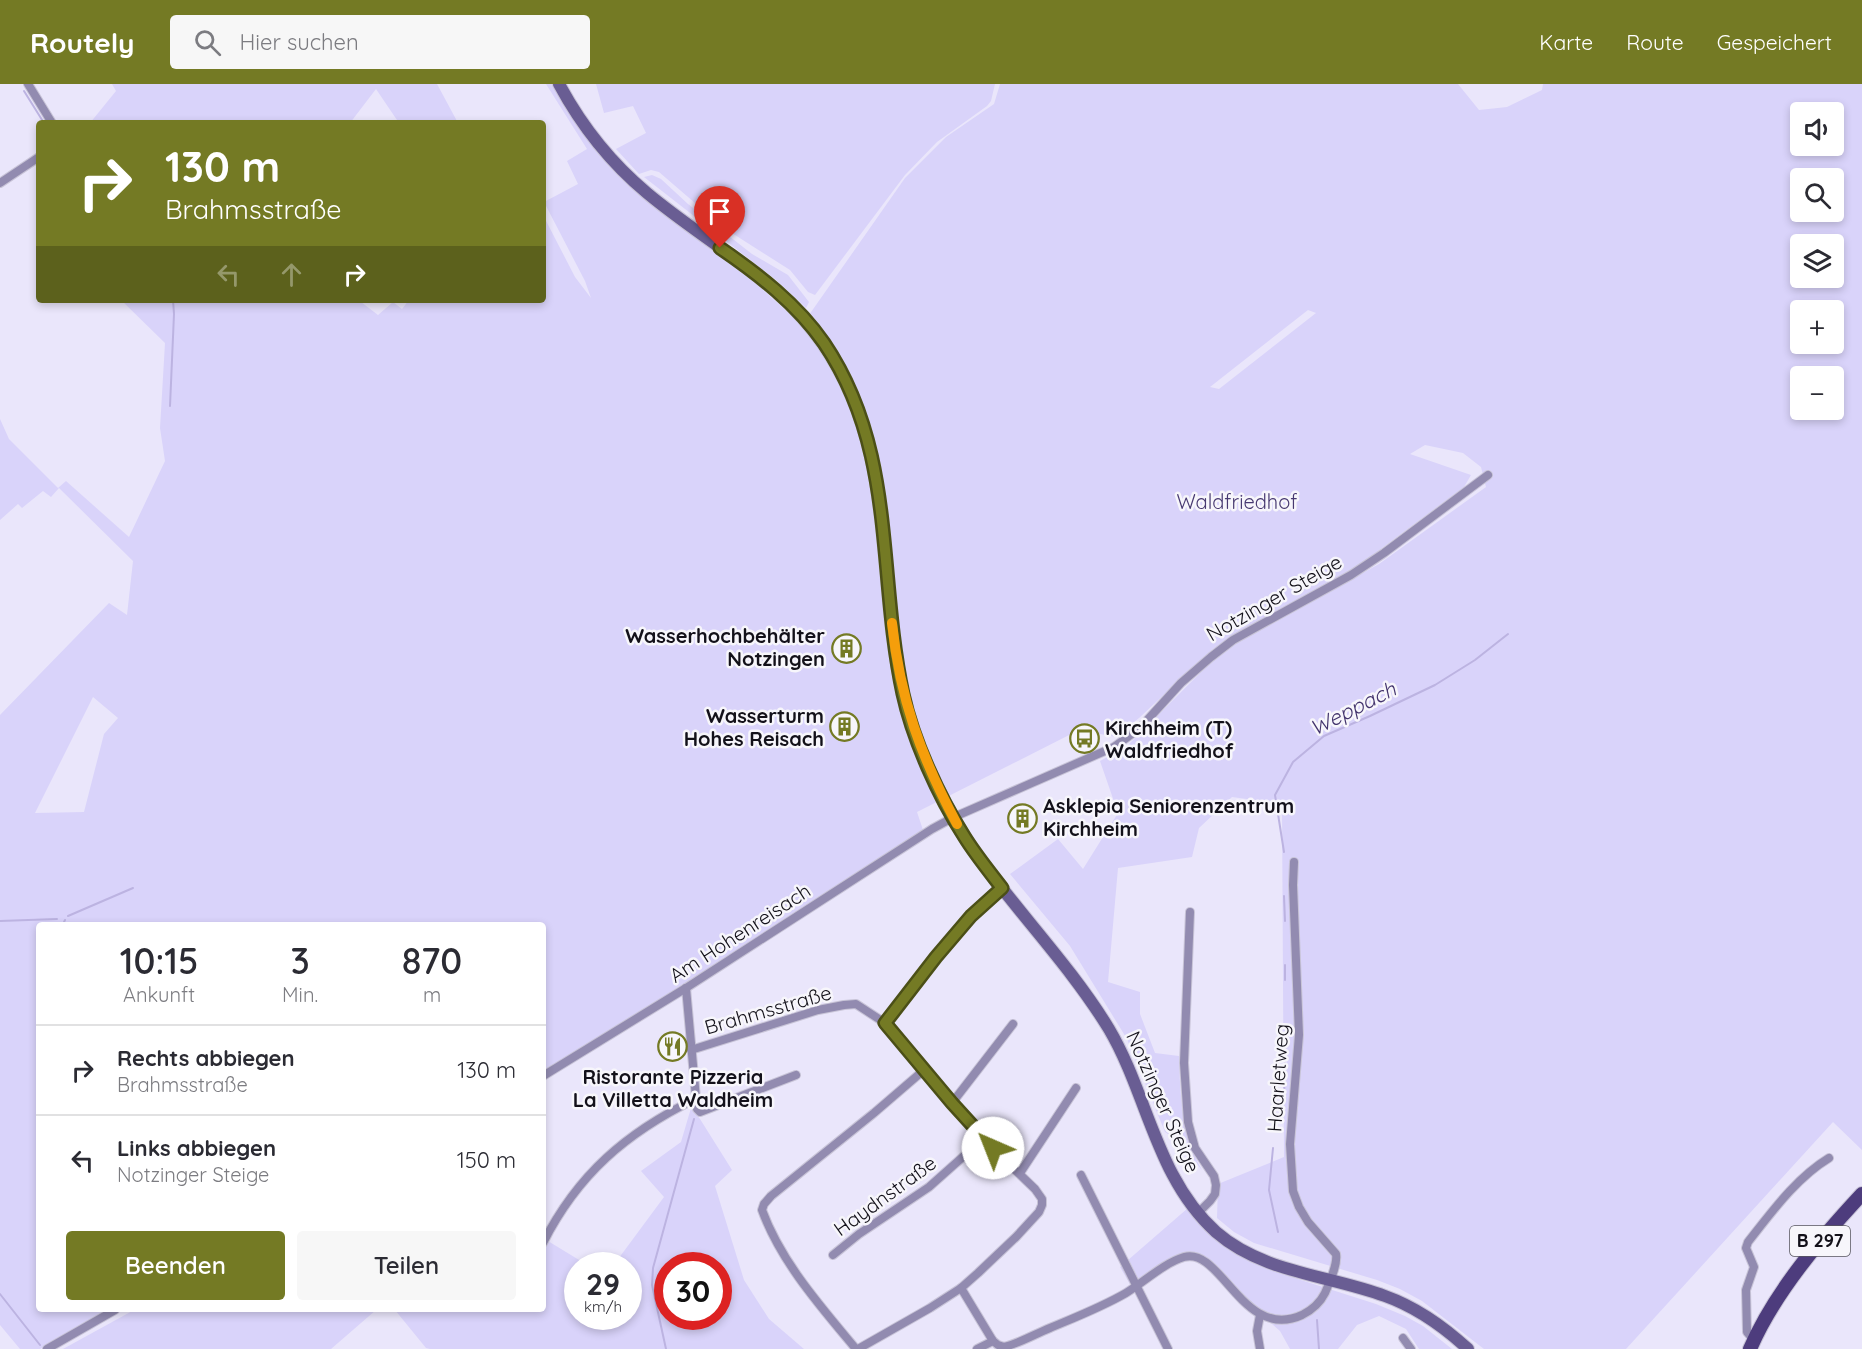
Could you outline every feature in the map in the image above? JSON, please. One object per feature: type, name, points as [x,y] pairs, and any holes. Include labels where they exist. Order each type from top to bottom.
[{"type":"main road","name":"Notzinger Steige","points":[[559,84],[583,123],[612,159],[645,192],[746,265],[780,294],[823,342],[839,370],[860,414],[877,476],[896,658],[907,707],[922,751],[954,817],[974,851],[1074,977],[1110,1031],[1134,1080],[1172,1174],[1186,1198],[1217,1232],[1242,1249],[1277,1265],[1388,1296],[1434,1322],[1468,1349]]},
{"type":"main road","name":"B 297","points":[[1751,1346],[1794,1275],[1862,1194]]},
{"type":"street","points":[[28,84],[50,120]]},
{"type":"street","points":[[0,183],[36,159]]},
{"type":"street","name":"Notzinger Steige","points":[[954,817],[1114,747],[1140,728],[1181,683],[1233,640],[1351,575],[1488,475]]},
{"type":"street","name":"Am Hohenreisach","points":[[546,1074],[954,817]]},
{"type":"street","name":"Haarletweg","points":[[1294,862],[1299,1035],[1290,1144],[1293,1191],[1308,1222],[1336,1254],[1336,1265],[1329,1280]]},
{"type":"street","points":[[885,1023],[971,916],[1002,888]]},
{"type":"street","points":[[1190,912],[1184,1063],[1188,1122],[1195,1148],[1214,1176],[1216,1185],[1215,1194],[1198,1213]]},
{"type":"street","points":[[686,988],[695,1099],[700,1112],[796,1075]]},
{"type":"street","name":"Brahmsstraße","points":[[691,1050],[818,1010],[844,1005],[855,1004],[885,1023],[983,1139],[1020,1173],[1042,1198],[1039,1212],[961,1288]]},
{"type":"street","points":[[952,1103],[1013,1024]]},
{"type":"street","points":[[924,1070],[771,1196],[762,1210],[773,1236],[789,1262],[814,1297],[857,1349],[961,1288],[993,1341],[1004,1347],[1099,1307],[1182,1258],[1197,1256],[1216,1271],[1241,1299],[1260,1315],[1272,1319],[1296,1317],[1310,1311],[1324,1294],[1329,1280]]},
{"type":"street","points":[[1020,1173],[1076,1088]]},
{"type":"street","points":[[546,1238],[565,1205],[605,1157],[647,1126],[695,1099]]},
{"type":"street","name":"Haydnstraße","points":[[833,1255],[859,1234],[929,1187],[983,1139]]},
{"type":"street","points":[[1751,1346],[1747,1332],[1746,1290],[1754,1267],[1746,1248],[1748,1242],[1794,1188],[1828,1158]]},
{"type":"street","points":[[1081,1175],[1168,1349]]},
{"type":"street","points":[[48,1349],[113,1312]]},
{"type":"street","points":[[1260,1315],[1257,1331],[1260,1349]]},
{"type":"street","points":[[1403,1338],[1411,1349]]},
{"type":"street","points":[[977,1349],[993,1341]]},
{"type":"green space","points":[[112,84],[437,84],[456,120],[397,120],[376,89],[352,120],[92,120],[116,91]]},
{"type":"green space","name":"Waldfriedhof","points":[[546,84],[555,84],[664,213],[720,257],[731,261],[802,325],[905,178],[946,137],[994,104],[1000,84],[1458,84],[1479,110],[1507,107],[1542,90],[1543,84],[1862,84],[1862,1150],[1833,1122],[1626,1349],[1484,1349],[1422,1301],[1400,1289],[1254,1243],[1234,1232],[1217,1218],[1218,1184],[1284,1157],[1282,804],[1232,797],[1199,828],[1192,857],[1118,868],[1108,982],[1140,992],[1140,1014],[1155,1053],[1179,1056],[1183,1115],[1190,1143],[1202,1170],[1174,1138],[1165,1132],[1127,1039],[1070,946],[1010,874],[1058,839],[1083,869],[1118,813],[1100,761],[1126,747],[1221,652],[1379,564],[1486,487],[1481,467],[1463,453],[1425,445],[1410,454],[1471,475],[1464,487],[1362,563],[1213,649],[1116,737],[1079,730],[917,812],[923,830],[576,1057],[546,1072],[546,922],[36,922],[36,1312],[105,1312],[40,1349],[20,1349],[0,1325],[0,715],[109,603],[127,615],[133,561],[59,488],[51,497],[43,491],[22,508],[18,504],[0,520],[0,419],[9,439],[58,488],[66,481],[129,537],[165,461],[160,428],[165,343],[124,303],[362,303],[378,315],[392,303],[402,309],[407,303],[546,303],[546,221],[575,277],[591,298],[585,281],[546,206],[546,201],[578,184],[567,161],[587,149]],"holes":[[[1308,310],[1316,313],[1219,389],[1210,387]],[[93,697],[118,718],[104,734],[84,812],[35,813]]]},
{"type":"green space","points":[[596,84],[995,84],[991,101],[987,106],[937,142],[905,175],[815,295],[808,292],[790,270],[724,228],[659,172],[651,170],[639,174],[616,149],[646,133],[633,106],[604,113]]},
{"type":"green space","points":[[652,175],[661,179],[688,204],[752,254],[788,275],[809,302],[806,308],[776,280],[644,177]]},
{"type":"green space","points":[[691,1108],[732,1170],[715,1186],[744,1280],[769,1319],[804,1349],[430,1349],[426,1348],[397,1312],[546,1312],[546,1240],[566,1252],[564,1252],[564,1330],[642,1330],[642,1252],[623,1252],[664,1197],[641,1171],[681,1142]]},
{"type":"green space","points":[[1188,1208],[1247,1259],[1279,1273],[1376,1304],[1405,1316],[1423,1326],[1452,1349],[1419,1349],[1406,1329],[1379,1316],[1357,1325],[1338,1349],[1290,1349],[1280,1331],[1249,1304],[1199,1253],[1183,1254],[1131,1286],[1120,1267]]},
{"type":"green space","points":[[130,1312],[374,1312],[331,1349],[63,1349]]},
{"type":"waterway","points":[[24,91],[42,120]]},
{"type":"waterway","points":[[170,406],[173,303]]},
{"type":"waterway","name":"Weppach","points":[[1284,852],[1275,795],[1293,762],[1324,736],[1435,685],[1475,660],[1508,634]]},
{"type":"waterway","points":[[68,916],[133,888]]},
{"type":"waterway","name":"Weppach","points":[[1284,896],[1285,921]]},
{"type":"waterway","points":[[0,921],[57,919]]},
{"type":"waterway","name":"Weppach","points":[[1285,965],[1285,980]]},
{"type":"waterway","name":"Weppach","points":[[1284,1097],[1285,1062]]},
{"type":"waterway","points":[[666,1349],[652,1285],[653,1268],[694,1119]]},
{"type":"waterway","name":"Weppach","points":[[1273,1148],[1269,1190],[1278,1232]]},
{"type":"waterway","points":[[0,1294],[40,1345]]},
{"type":"waterway","name":"Weppach","points":[[1317,1320],[1319,1349]]},
{"type":"slow traffic","points":[[892,623],[896,658],[910,719],[922,751],[957,824]]},
{"type":"place","name":"Wasserhochbehälter Notzingen","points":[[846,648]]},
{"type":"place","name":"Wasserturm Hohes Reisach","points":[[845,727]]},
{"type":"place","name":"Kirchheim (T) Waldfriedhof","points":[[1084,739]]},
{"type":"place","name":"Asklepia Seniorenzentrum Kirchheim","points":[[1022,818]]},
{"type":"place","name":"Ristorante Pizzeria La Villetta Waldheim","points":[[673,1046]]},
{"type":"route","points":[[720,248],[746,265],[780,294],[823,342],[851,393],[867,437],[877,476],[896,658],[910,719],[935,780],[963,835],[1002,888],[971,916],[885,1023],[993,1148]]}]
